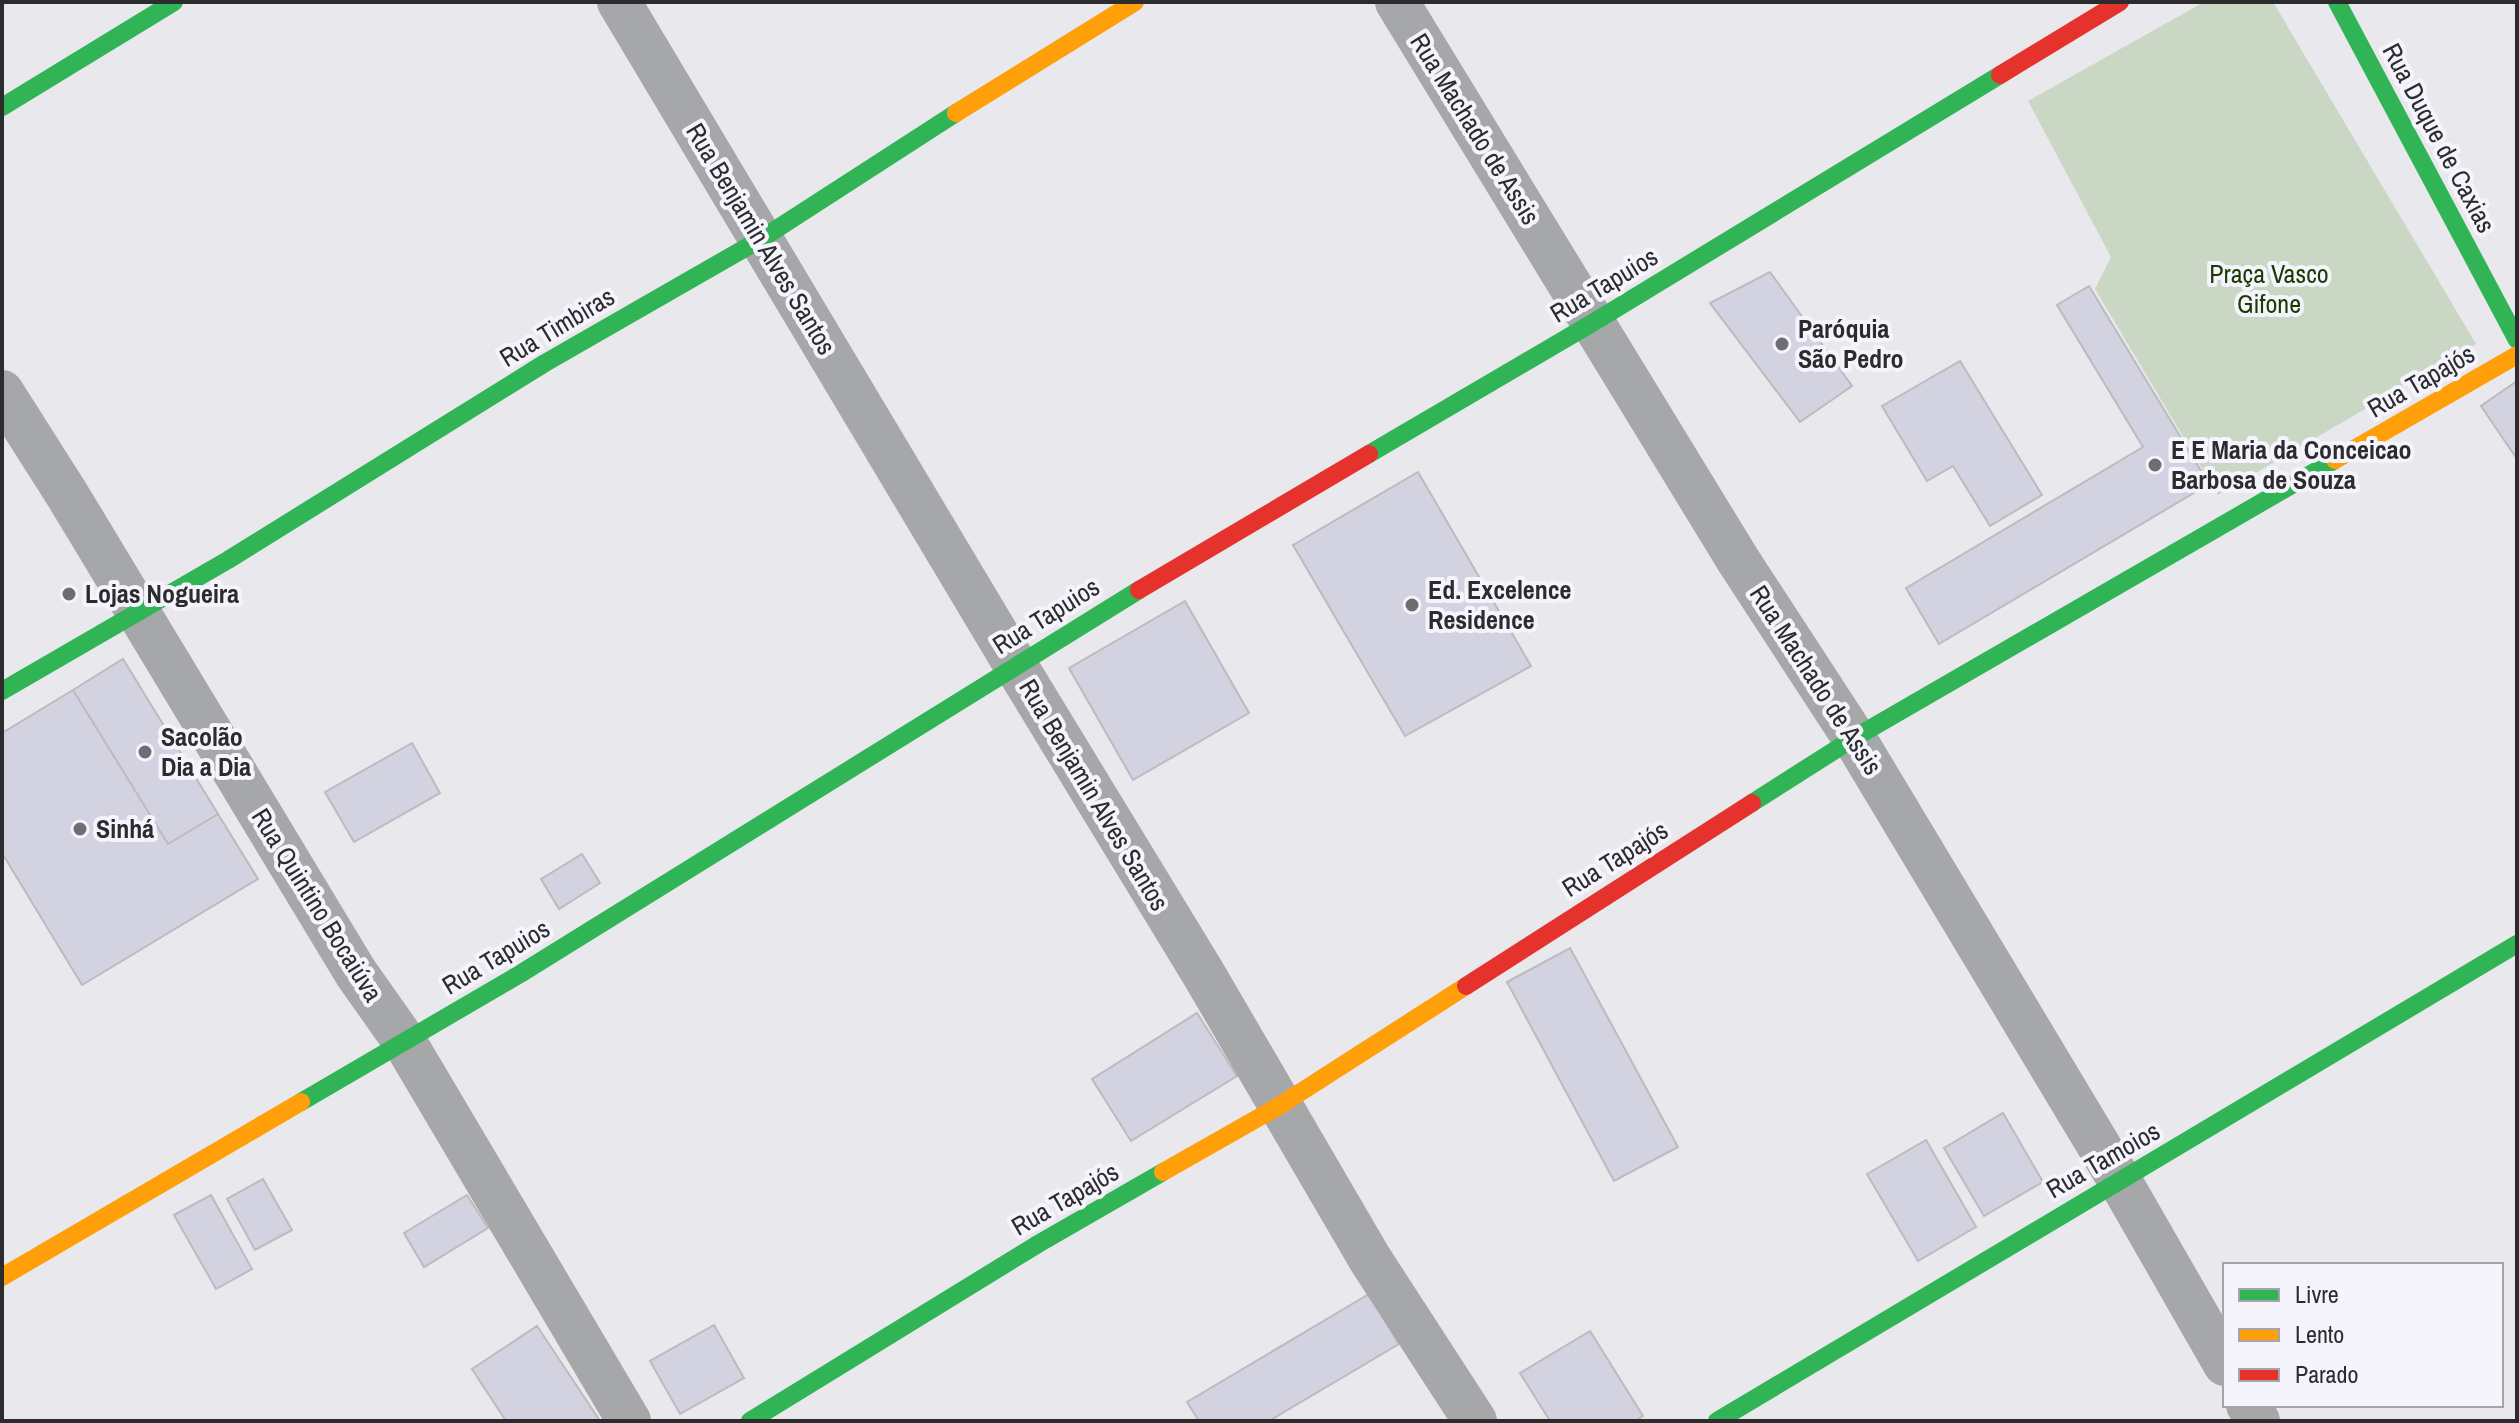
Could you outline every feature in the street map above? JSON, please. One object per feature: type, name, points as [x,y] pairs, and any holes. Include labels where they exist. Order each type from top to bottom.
[{"type":"street","points":[[2,107],[174,2]]},
{"type":"street","name":"Rua Benjamin Alves Santos","points":[[619,2],[1203,973],[1370,1259],[1475,1421]]},
{"type":"street","name":"Rua Timbiras","points":[[2,691],[241,552],[545,363],[761,239],[1135,2]]},
{"type":"street","name":"Rua Machado de Assis","points":[[1397,2],[1738,560],[1854,738],[2120,1181],[2223,1361]]},
{"type":"street","name":"Rua Tapuios","points":[[2,1277],[533,966],[1253,521],[1594,322],[2120,2]]},
{"type":"street","name":"Rua Duque de Caxias","points":[[2337,2],[2517,340]]},
{"type":"street","name":"Rua Tapajós","points":[[750,1421],[1038,1244],[1279,1106],[1854,738],[2517,355]]},
{"type":"street","name":"Rua Quintino Bocaiúva","points":[[2,392],[356,973],[404,1041],[629,1421]]},
{"type":"street","name":"Rua Tamoios","points":[[1717,1421],[2517,944]]},
{"type":"green space","name":"Praça Vasco Gifone","points":[[2204,2],[2273,2],[2476,344],[2218,495],[2095,289],[2111,257],[2028,101]]},
{"type":"building","name":"Paróquia São Pedro","points":[[1770,272],[1852,386],[1800,422],[1710,303]]},
{"type":"building","name":"E E Maria da Conceicao Barbosa de Souza","points":[[2089,286],[2209,484],[1939,644],[1906,588],[2143,447],[2057,305]]},
{"type":"building","points":[[1960,361],[2042,495],[1990,526],[1953,466],[1927,481],[1882,406]]},
{"type":"building","points":[[2517,381],[2517,459],[2481,406]]},
{"type":"building","name":"Ed. Excelence Residence","points":[[1418,472],[1531,666],[1405,736],[1293,545]]},
{"type":"building","points":[[1185,601],[1249,713],[1133,780],[1069,668]]},
{"type":"building","name":"Sacolão Dia a Dia","points":[[123,659],[218,814],[168,844],[73,690]]},
{"type":"building","name":"Sinhá","points":[[73,690],[168,844],[218,814],[258,879],[82,985],[2,853],[2,733]]},
{"type":"building","points":[[412,743],[440,793],[354,842],[325,792]]},
{"type":"building","points":[[582,854],[600,883],[559,909],[541,879]]},
{"type":"building","points":[[1570,948],[1678,1147],[1614,1181],[1507,982]]},
{"type":"building","points":[[1197,1013],[1237,1076],[1131,1141],[1092,1079]]},
{"type":"building","points":[[2003,1113],[2043,1182],[1984,1216],[1944,1148]]},
{"type":"building","points":[[1926,1140],[1976,1227],[1918,1261],[1867,1174]]},
{"type":"building","points":[[263,1179],[292,1230],[255,1250],[227,1199]]},
{"type":"building","points":[[211,1195],[252,1269],[216,1289],[174,1215]]},
{"type":"building","points":[[467,1195],[488,1228],[424,1267],[404,1233]]},
{"type":"building","points":[[1369,1294],[1399,1344],[1269,1421],[1199,1421],[1187,1402]]},
{"type":"building","points":[[714,1325],[744,1378],[680,1414],[650,1361]]},
{"type":"building","points":[[537,1326],[600,1421],[506,1421],[472,1369]]},
{"type":"building","points":[[1590,1331],[1643,1416],[1635,1421],[1550,1421],[1520,1373]]},
{"type":"traffic: fast","points":[[2,107],[174,2]]},
{"type":"traffic: fast","points":[[2337,2],[2517,340]]},
{"type":"traffic: fast","points":[[1369,454],[1594,322],[2000,75]]},
{"type":"traffic: fast","points":[[2,691],[228,560],[545,363],[761,239],[956,113]]},
{"type":"traffic: fast","points":[[1752,803],[1854,738],[2335,460]]},
{"type":"traffic: fast","points":[[301,1102],[520,974],[1139,590]]},
{"type":"traffic: fast","points":[[1717,1421],[2517,944]]},
{"type":"traffic: fast","points":[[750,1421],[1038,1244],[1163,1172]]},
{"type":"traffic: slow","points":[[956,113],[1135,2]]},
{"type":"traffic: slow","points":[[2335,460],[2517,355]]},
{"type":"traffic: slow","points":[[1163,1172],[1279,1106],[1466,986]]},
{"type":"traffic: slow","points":[[2,1277],[301,1102]]},
{"type":"traffic: jam","points":[[2000,75],[2120,2]]},
{"type":"traffic: jam","points":[[1139,590],[1369,454]]},
{"type":"traffic: jam","points":[[1466,986],[1752,803]]},
{"type":"place","name":"Paróquia São Pedro","points":[[1782,344]]},
{"type":"place","name":"E E Maria da Conceicao Barbosa de Souza","points":[[2155,465]]},
{"type":"place","name":"Lojas Nogueira","points":[[69,594]]},
{"type":"place","name":"Ed. Excelence Residence","points":[[1412,605]]},
{"type":"place","name":"Sacolão Dia a Dia","points":[[145,752]]},
{"type":"place","name":"Sinhá","points":[[80,829]]}]
